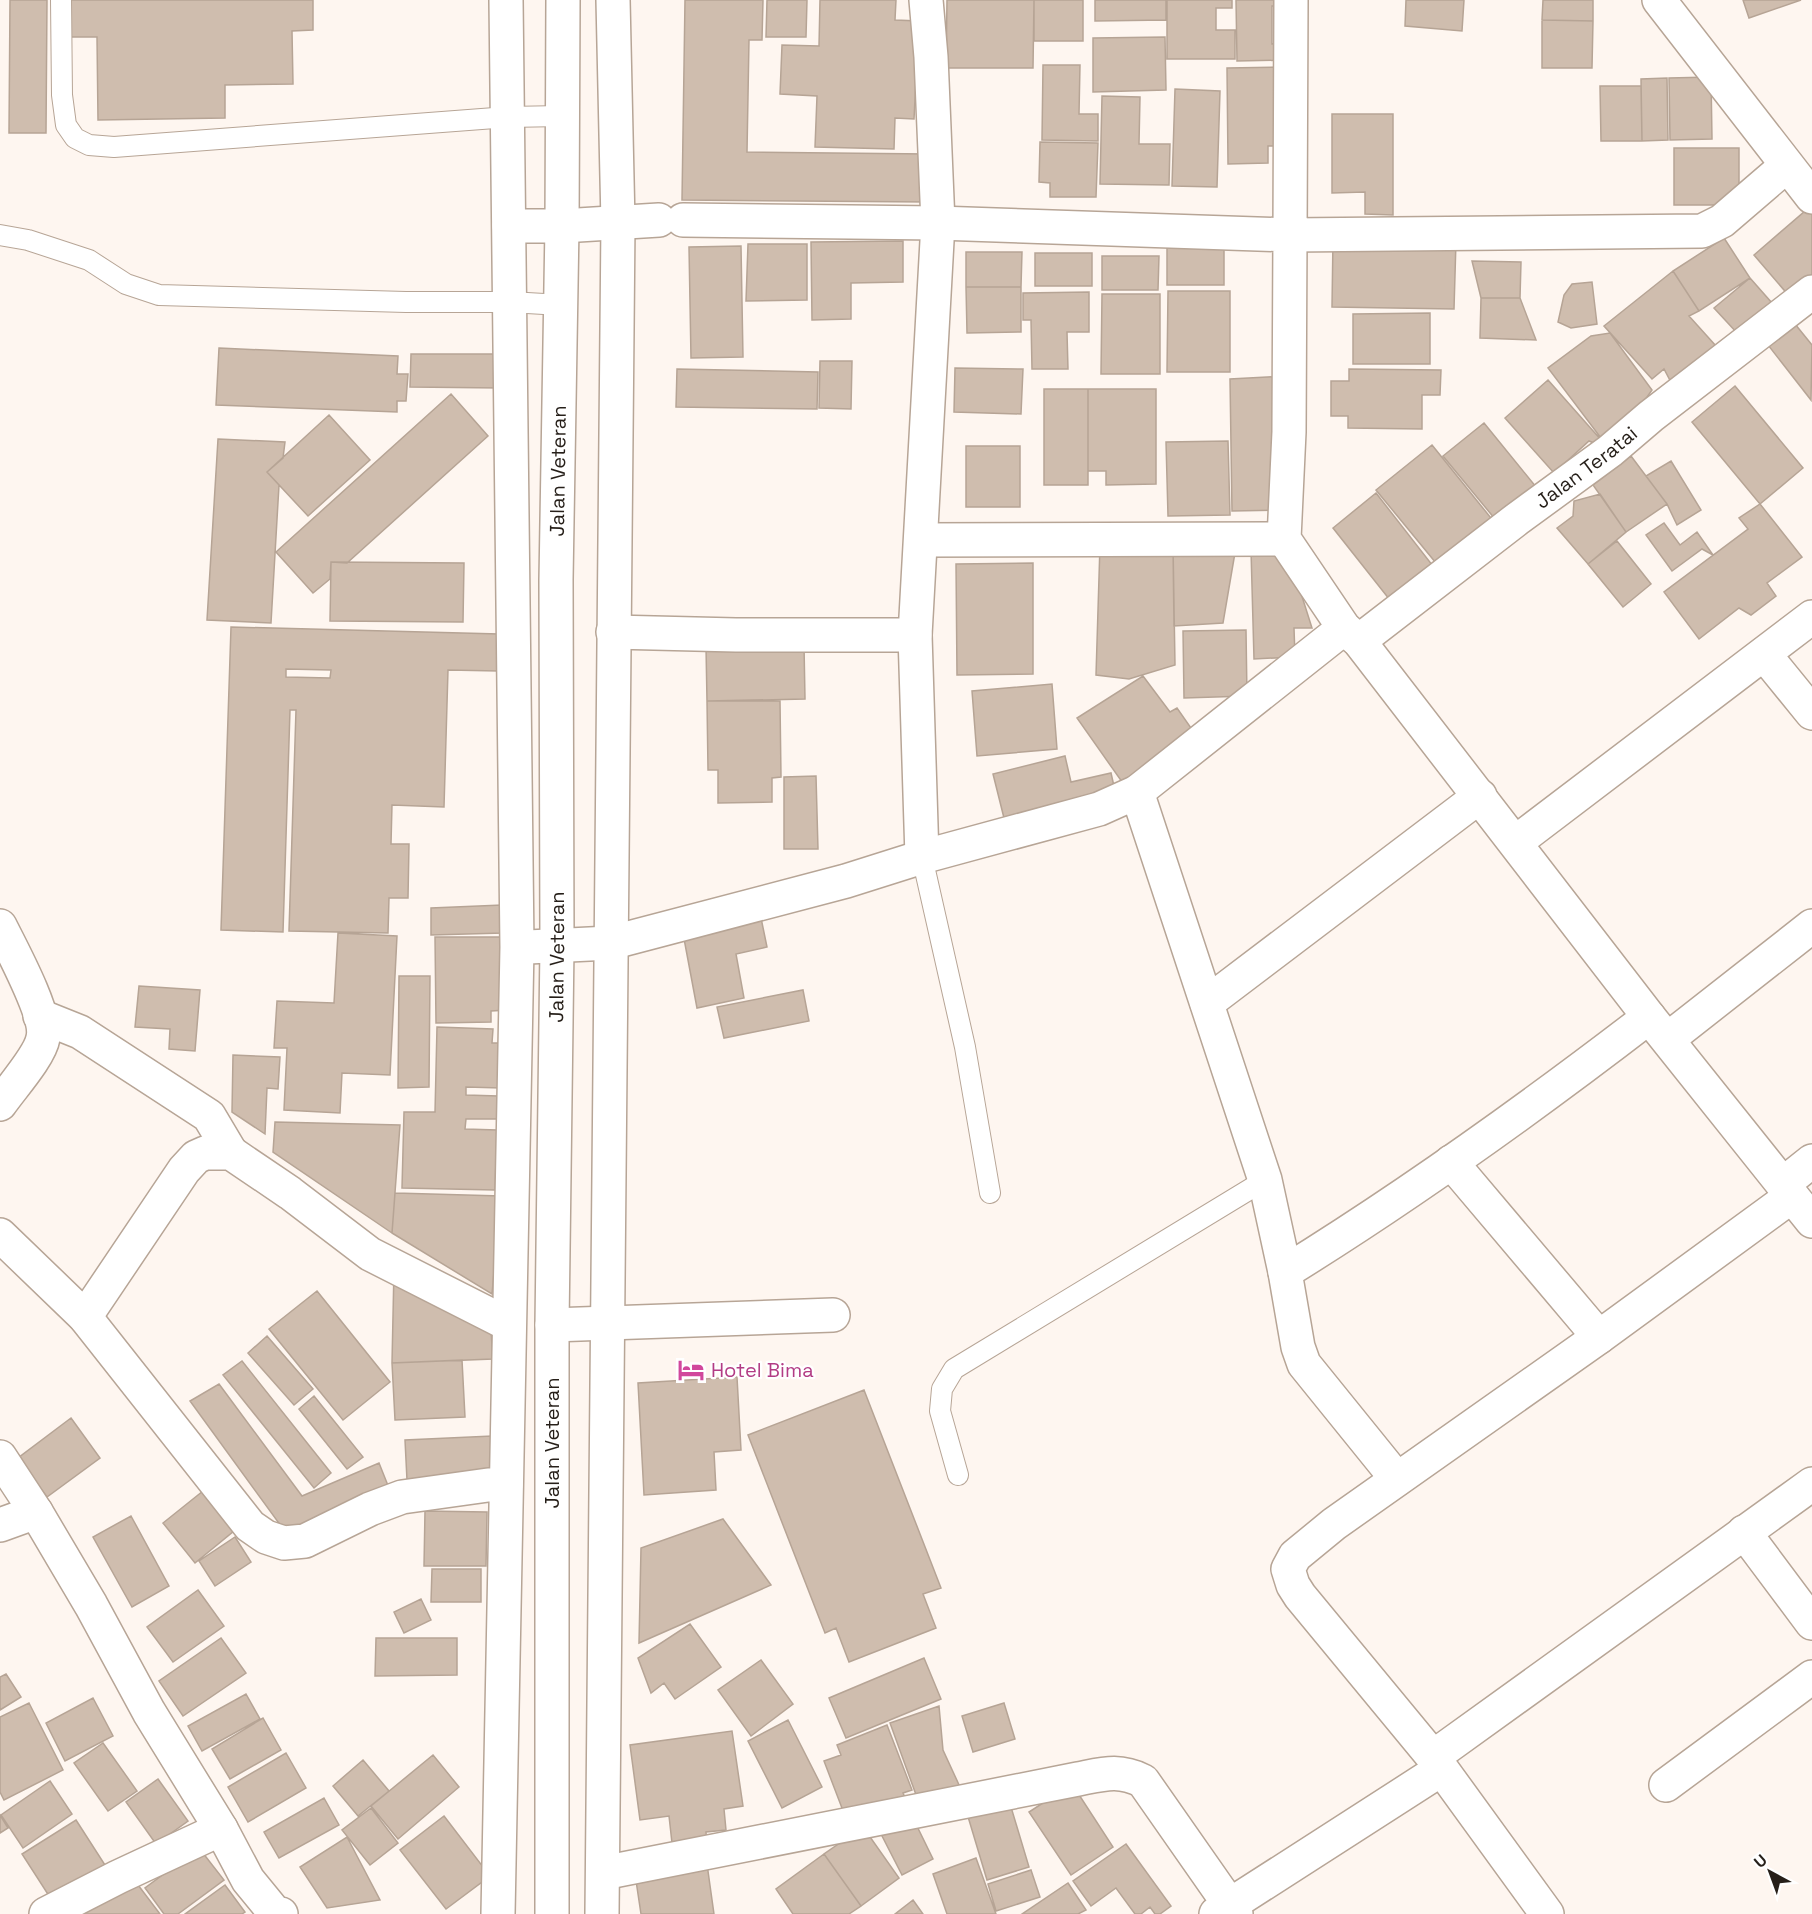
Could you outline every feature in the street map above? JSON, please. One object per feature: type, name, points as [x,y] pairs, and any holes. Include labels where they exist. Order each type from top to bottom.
[{"type":"street","points":[[498,1914],[517,947],[506,0]]},
{"type":"street","name":"Jalan Veteran","points":[[552,1914],[552,1325],[557,946],[556,580],[563,0]]},
{"type":"street","points":[[602,1914],[618,223],[613,0]]},
{"type":"street","points":[[922,857],[915,635],[938,223],[931,57],[926,0]]},
{"type":"street","points":[[1291,0],[1289,432],[1284,539],[1352,634],[1516,842],[1658,1028],[1812,1221]]},
{"type":"street","points":[[1659,0],[1812,197]]},
{"type":"street","points":[[509,226],[562,226],[671,220],[938,223],[1290,235],[1702,231],[1722,221],[1786,165]]},
{"type":"street","name":"Jalan Teratai","points":[[517,947],[610,944],[846,881],[922,857],[1099,809],[1137,792],[1352,634],[1610,451],[1651,416],[1812,292]]},
{"type":"street","points":[[921,540],[1284,539]]},
{"type":"street","points":[[1516,842],[1812,617]]},
{"type":"street","points":[[614,632],[915,635]]},
{"type":"street","points":[[1764,654],[1812,713]]},
{"type":"street","points":[[1137,792],[1265,1180],[1298,1347],[1304,1364],[1397,1479]]},
{"type":"street","points":[[1207,1003],[1480,796]]},
{"type":"street","points":[[0,926],[34,998],[44,1037],[36,1053],[0,1104]]},
{"type":"street","points":[[1285,1272],[1355,1229],[1570,1078],[1658,1028],[1812,926]]},
{"type":"street","points":[[40,1016],[80,1032],[209,1116],[231,1152],[290,1193],[370,1254],[508,1324]]},
{"type":"street","points":[[85,1317],[184,1170],[196,1157],[205,1153],[231,1152]]},
{"type":"street","points":[[1547,1914],[1437,1763],[1300,1596],[1293,1585],[1288,1569],[1295,1556],[1308,1544],[1599,1337],[1787,1190],[1812,1161]]},
{"type":"street","points":[[1451,1162],[1599,1337]]},
{"type":"street","points":[[0,1235],[85,1317],[250,1526],[266,1537],[284,1543],[305,1541],[370,1509],[402,1497],[488,1485],[506,1485]]},
{"type":"street","points":[[552,1325],[833,1315]]},
{"type":"street","points":[[0,1457],[36,1512],[91,1605],[149,1712],[221,1829],[248,1880],[276,1913],[281,1914]]},
{"type":"street","points":[[603,1873],[1078,1779],[1127,1773],[1143,1781],[1228,1911],[1437,1763],[1744,1532],[1812,1484]]},
{"type":"street","points":[[0,1525],[36,1512]]},
{"type":"street","points":[[1744,1532],[1812,1623]]},
{"type":"street","points":[[1666,1785],[1812,1677]]},
{"type":"street","points":[[46,1914],[118,1877],[221,1829]]},
{"type":"lane","points":[[61,0],[62,95],[66,125],[75,138],[89,145],[126,146],[508,117],[562,117]]},
{"type":"lane","points":[[0,235],[28,240],[89,260],[126,284],[159,295],[406,303],[510,302],[561,305]]},
{"type":"lane","points":[[922,857],[965,1047],[990,1193]]},
{"type":"lane","points":[[958,1475],[940,1411],[942,1389],[954,1369],[1265,1180]]},
{"type":"building","points":[[10,0],[47,0],[46,133],[9,133]]},
{"type":"building","points":[[67,0],[313,0],[313,30],[292,31],[293,84],[225,85],[225,118],[98,120],[97,37],[68,37]]},
{"type":"building","points":[[685,0],[763,0],[762,40],[749,40],[747,152],[928,154],[928,202],[682,200]]},
{"type":"building","points":[[767,0],[807,0],[806,37],[766,37]]},
{"type":"building","points":[[820,0],[896,0],[895,20],[919,21],[914,119],[895,118],[894,149],[815,147],[817,96],[780,94],[782,45],[819,46]]},
{"type":"building","points":[[947,0],[1034,0],[1033,68],[946,68]]},
{"type":"building","points":[[1034,0],[1083,0],[1083,41],[1034,41]]},
{"type":"building","points":[[1095,0],[1166,0],[1166,20],[1095,21]]},
{"type":"building","points":[[1167,0],[1232,0],[1232,8],[1216,8],[1216,30],[1235,30],[1235,59],[1167,59]]},
{"type":"building","points":[[1236,0],[1289,0],[1289,6],[1272,6],[1272,44],[1290,43],[1290,60],[1237,61]]},
{"type":"building","points":[[1406,0],[1464,0],[1462,31],[1405,26]]},
{"type":"building","points":[[1543,0],[1593,0],[1593,21],[1542,20]]},
{"type":"building","points":[[1743,0],[1801,0],[1749,18]]},
{"type":"building","points":[[1542,20],[1593,21],[1592,68],[1542,68]]},
{"type":"building","points":[[1165,37],[1166,90],[1093,92],[1093,38]]},
{"type":"building","points":[[1043,65],[1080,65],[1079,114],[1098,114],[1098,141],[1042,140]]},
{"type":"building","points":[[1289,67],[1276,146],[1268,146],[1268,163],[1228,164],[1227,68]]},
{"type":"building","points":[[1711,77],[1712,139],[1670,140],[1669,78]]},
{"type":"building","points":[[1667,78],[1668,140],[1642,141],[1641,79]]},
{"type":"building","points":[[1600,86],[1641,86],[1642,141],[1601,141]]},
{"type":"building","points":[[1175,89],[1220,91],[1217,187],[1172,186]]},
{"type":"building","points":[[1102,96],[1140,97],[1139,144],[1170,144],[1169,185],[1100,184]]},
{"type":"building","points":[[1332,114],[1393,114],[1393,215],[1365,214],[1365,192],[1332,193]]},
{"type":"building","points":[[1040,142],[1098,143],[1096,197],[1050,197],[1050,183],[1039,182]]},
{"type":"building","points":[[1674,148],[1739,148],[1739,205],[1674,205]]},
{"type":"building","points":[[1812,205],[1812,285],[1796,304],[1754,255]]},
{"type":"building","points":[[1724,238],[1750,278],[1699,311],[1673,271]]},
{"type":"building","points":[[1333,239],[1456,241],[1454,309],[1332,307]]},
{"type":"building","points":[[1167,240],[1224,241],[1224,285],[1167,285]]},
{"type":"building","points":[[903,241],[903,282],[851,283],[851,319],[812,320],[811,242]]},
{"type":"building","points":[[748,244],[807,244],[807,300],[746,301]]},
{"type":"building","points":[[741,246],[743,357],[691,358],[689,247]]},
{"type":"building","points":[[966,252],[1022,252],[1021,287],[966,287]]},
{"type":"building","points":[[1035,253],[1092,253],[1092,286],[1035,286]]},
{"type":"building","points":[[1102,256],[1159,256],[1158,290],[1102,290]]},
{"type":"building","points":[[1472,261],[1521,262],[1520,298],[1481,298]]},
{"type":"building","points":[[1673,271],[1699,311],[1689,316],[1716,346],[1673,386],[1664,369],[1652,379],[1604,326]]},
{"type":"building","points":[[1750,278],[1772,303],[1738,334],[1714,308]]},
{"type":"building","points":[[1592,282],[1597,324],[1571,328],[1558,322],[1564,295],[1572,284]]},
{"type":"building","points":[[966,287],[1021,287],[1021,332],[967,333]]},
{"type":"building","points":[[1168,291],[1230,291],[1230,372],[1167,372]]},
{"type":"building","points":[[1089,292],[1089,332],[1067,332],[1068,369],[1032,369],[1031,320],[1023,320],[1023,293]]},
{"type":"building","points":[[1102,294],[1160,294],[1160,374],[1101,374]]},
{"type":"building","points":[[1481,298],[1520,298],[1536,340],[1480,338]]},
{"type":"building","points":[[1430,313],[1430,364],[1353,364],[1353,314]]},
{"type":"building","points":[[1795,324],[1812,345],[1811,400],[1768,345]]},
{"type":"building","points":[[1610,333],[1652,390],[1610,450],[1548,368],[1591,336]]},
{"type":"building","points":[[219,348],[398,356],[397,374],[408,374],[406,401],[397,401],[397,412],[216,405]]},
{"type":"building","points":[[411,354],[500,354],[500,388],[410,387]]},
{"type":"building","points":[[820,361],[852,361],[851,409],[819,408]]},
{"type":"building","points":[[955,368],[1023,369],[1021,414],[954,412]]},
{"type":"building","points":[[677,369],[818,372],[817,409],[676,407]]},
{"type":"building","points":[[1349,369],[1441,370],[1440,395],[1422,395],[1422,429],[1348,428],[1348,416],[1331,416],[1331,381],[1349,381]]},
{"type":"building","points":[[1287,376],[1283,510],[1232,511],[1230,379]]},
{"type":"building","points":[[1548,380],[1610,450],[1589,441],[1554,473],[1505,418]]},
{"type":"building","points":[[1735,386],[1803,468],[1760,504],[1692,422]]},
{"type":"building","points":[[1044,389],[1088,389],[1088,485],[1044,485]]},
{"type":"building","points":[[1088,389],[1156,389],[1156,484],[1106,485],[1106,471],[1088,471]]},
{"type":"building","points":[[451,394],[488,436],[347,563],[331,562],[330,579],[313,593],[276,552]]},
{"type":"building","points":[[329,415],[370,460],[308,516],[267,472]]},
{"type":"building","points":[[1484,423],[1541,493],[1495,519],[1443,456]]},
{"type":"building","points":[[218,439],[285,442],[283,458],[267,472],[279,485],[271,623],[207,620]]},
{"type":"building","points":[[1228,441],[1230,515],[1168,516],[1166,442]]},
{"type":"building","points":[[1432,445],[1499,528],[1436,563],[1376,490]]},
{"type":"building","points":[[966,446],[1020,446],[1020,507],[966,507]]},
{"type":"building","points":[[1631,456],[1667,504],[1626,532],[1593,485]]},
{"type":"building","points":[[1671,461],[1701,510],[1677,525],[1667,504],[1646,476]]},
{"type":"building","points":[[1376,493],[1440,575],[1397,609],[1333,528]]},
{"type":"building","points":[[1600,494],[1626,532],[1588,564],[1557,528],[1573,516],[1574,501]]},
{"type":"building","points":[[1760,504],[1802,557],[1767,583],[1776,596],[1751,615],[1739,608],[1699,639],[1664,592],[1748,529],[1739,518]]},
{"type":"building","points":[[1664,523],[1680,545],[1697,532],[1713,555],[1702,549],[1672,571],[1646,535]]},
{"type":"building","points":[[1237,541],[1223,623],[1174,626],[1173,545]]},
{"type":"building","points":[[1617,541],[1651,584],[1623,607],[1588,564]]},
{"type":"building","points":[[1100,545],[1173,545],[1175,665],[1129,679],[1096,675]]},
{"type":"building","points":[[1287,549],[1312,628],[1294,628],[1295,657],[1254,659],[1251,550]]},
{"type":"building","points":[[331,562],[464,563],[463,622],[330,621]]},
{"type":"building","points":[[1033,563],[1033,674],[957,675],[956,564]]},
{"type":"building","points":[[231,627],[499,634],[498,671],[448,670],[444,807],[392,805],[391,844],[409,844],[408,898],[389,898],[388,933],[289,931],[296,710],[290,710],[283,932],[221,930]],"holes":[[[286,669],[331,670],[330,678],[286,677]]]},
{"type":"building","points":[[1246,630],[1247,696],[1184,698],[1183,631]]},
{"type":"building","points":[[804,645],[805,699],[707,701],[706,647]]},
{"type":"building","points":[[1143,676],[1170,712],[1177,708],[1198,738],[1127,789],[1077,718]]},
{"type":"building","points":[[1052,684],[1057,749],[977,756],[972,691]]},
{"type":"building","points":[[707,701],[780,701],[781,777],[772,778],[772,802],[718,803],[718,770],[708,770]]},
{"type":"building","points":[[1065,756],[1071,782],[1111,773],[1116,795],[1005,822],[993,774]]},
{"type":"building","points":[[816,776],[818,849],[784,849],[784,777]]},
{"type":"building","points":[[502,905],[503,933],[431,935],[431,908]]},
{"type":"building","points":[[760,913],[767,947],[736,954],[744,998],[697,1008],[682,928]]},
{"type":"building","points":[[338,933],[397,936],[390,1075],[342,1073],[340,1113],[284,1110],[287,1048],[274,1048],[277,1001],[334,1003]]},
{"type":"building","points":[[435,937],[503,937],[508,1010],[491,1011],[491,1022],[436,1023]]},
{"type":"building","points":[[399,976],[430,976],[429,1087],[398,1088]]},
{"type":"building","points":[[139,986],[200,990],[195,1051],[169,1049],[170,1029],[135,1027]]},
{"type":"building","points":[[803,990],[809,1021],[724,1038],[717,1007]]},
{"type":"building","points":[[437,1027],[493,1029],[492,1043],[502,1043],[501,1088],[466,1087],[466,1095],[498,1096],[497,1119],[466,1119],[465,1129],[497,1130],[495,1190],[402,1188],[404,1112],[435,1112]]},
{"type":"building","points":[[233,1055],[280,1057],[278,1089],[267,1088],[265,1134],[232,1112]]},
{"type":"building","points":[[275,1122],[400,1125],[392,1233],[273,1152]]},
{"type":"building","points":[[395,1193],[501,1196],[492,1294],[392,1233]]},
{"type":"building","points":[[394,1269],[490,1318],[493,1359],[392,1363]]},
{"type":"building","points":[[317,1291],[390,1382],[343,1420],[269,1329]]},
{"type":"building","points":[[267,1336],[313,1389],[294,1405],[248,1353]]},
{"type":"building","points":[[462,1360],[465,1417],[395,1420],[392,1363]]},
{"type":"building","points":[[242,1361],[331,1473],[314,1488],[223,1375]]},
{"type":"building","points":[[737,1377],[741,1450],[714,1452],[716,1490],[644,1495],[638,1383]]},
{"type":"building","points":[[219,1384],[302,1496],[379,1463],[391,1493],[289,1537],[190,1401]]},
{"type":"building","points":[[864,1390],[941,1588],[923,1594],[936,1628],[849,1662],[836,1628],[825,1633],[748,1435]]},
{"type":"building","points":[[314,1396],[363,1457],[347,1469],[299,1409]]},
{"type":"building","points":[[71,1418],[100,1458],[47,1497],[18,1458]]},
{"type":"building","points":[[492,1436],[494,1476],[407,1480],[405,1440]]},
{"type":"building","points":[[213,1483],[245,1522],[195,1563],[163,1523]]},
{"type":"building","points":[[425,1511],[487,1512],[486,1566],[424,1566]]},
{"type":"building","points":[[131,1516],[169,1586],[132,1607],[93,1537]]},
{"type":"building","points":[[723,1519],[771,1585],[639,1643],[641,1548]]},
{"type":"building","points":[[235,1537],[251,1562],[215,1586],[199,1561]]},
{"type":"building","points":[[432,1569],[481,1569],[481,1602],[431,1602]]},
{"type":"building","points":[[198,1590],[224,1626],[173,1662],[147,1627]]},
{"type":"building","points":[[421,1599],[431,1620],[404,1633],[394,1612]]},
{"type":"building","points":[[690,1624],[721,1667],[675,1699],[664,1683],[651,1693],[638,1658]]},
{"type":"building","points":[[221,1638],[246,1673],[183,1716],[159,1681]]},
{"type":"building","points":[[376,1638],[457,1638],[457,1675],[375,1676]]},
{"type":"building","points":[[924,1658],[941,1699],[846,1738],[829,1698]]},
{"type":"building","points":[[761,1660],[793,1704],[751,1736],[718,1690]]},
{"type":"building","points":[[6,1674],[21,1697],[0,1710],[0,1677]]},
{"type":"building","points":[[246,1694],[260,1719],[202,1751],[188,1726]]},
{"type":"building","points":[[93,1698],[113,1736],[65,1761],[46,1723]]},
{"type":"building","points":[[29,1703],[63,1770],[4,1800],[0,1792],[0,1717]]},
{"type":"building","points":[[1004,1703],[1015,1739],[973,1752],[962,1716]]},
{"type":"building","points":[[939,1706],[943,1750],[960,1787],[919,1803],[890,1723]]},
{"type":"building","points":[[263,1718],[281,1750],[230,1779],[212,1749]]},
{"type":"building","points":[[788,1720],[822,1787],[782,1808],[748,1741]]},
{"type":"building","points":[[887,1725],[912,1790],[903,1793],[907,1802],[845,1816],[824,1761],[841,1755],[837,1745]]},
{"type":"building","points":[[732,1731],[743,1806],[724,1809],[726,1830],[706,1832],[707,1847],[673,1852],[669,1816],[640,1820],[630,1745]]},
{"type":"building","points":[[103,1743],[137,1791],[108,1811],[74,1763]]},
{"type":"building","points":[[286,1753],[306,1788],[248,1822],[228,1787]]},
{"type":"building","points":[[433,1755],[459,1787],[398,1839],[371,1806]]},
{"type":"building","points":[[363,1760],[389,1791],[358,1816],[333,1786]]},
{"type":"building","points":[[158,1779],[188,1821],[156,1844],[126,1802]]},
{"type":"building","points":[[50,1781],[72,1814],[23,1848],[1,1815]]},
{"type":"building","points":[[1072,1784],[1113,1847],[1071,1875],[1029,1812]]},
{"type":"building","points":[[1008,1797],[1029,1867],[987,1880],[966,1810]]},
{"type":"building","points":[[324,1798],[339,1825],[279,1858],[264,1832]]},
{"type":"building","points":[[371,1808],[398,1843],[370,1865],[342,1830]]},
{"type":"building","points":[[911,1814],[933,1859],[902,1875],[879,1830]]},
{"type":"building","points":[[0,1815],[8,1828],[0,1833]]},
{"type":"building","points":[[444,1816],[490,1876],[446,1909],[400,1850]]},
{"type":"building","points":[[76,1820],[105,1865],[51,1899],[22,1854]]},
{"type":"building","points":[[863,1827],[899,1878],[861,1906],[824,1854]]},
{"type":"building","points":[[347,1837],[380,1900],[327,1908],[300,1867]]},
{"type":"building","points":[[1126,1844],[1171,1906],[1160,1914],[1155,1914],[1150,1907],[1141,1914],[1135,1914],[1116,1888],[1091,1906],[1073,1881]]},
{"type":"building","points":[[199,1848],[224,1880],[178,1914],[164,1914],[145,1888]]},
{"type":"building","points":[[824,1854],[861,1906],[849,1914],[793,1914],[776,1889]]},
{"type":"building","points":[[976,1858],[996,1914],[947,1914],[933,1874]]},
{"type":"building","points":[[707,1864],[714,1914],[641,1914],[635,1874]]},
{"type":"building","points":[[1031,1870],[1040,1897],[996,1911],[988,1884]]},
{"type":"building","points":[[132,1877],[160,1914],[83,1914]]},
{"type":"building","points":[[1068,1883],[1086,1910],[1078,1914],[1022,1914]]},
{"type":"building","points":[[225,1885],[245,1912],[242,1914],[185,1914]]},
{"type":"building","points":[[913,1900],[923,1914],[895,1914]]},
{"type":"place","name":"Hotel Bima","points":[[691,1370]]}]
